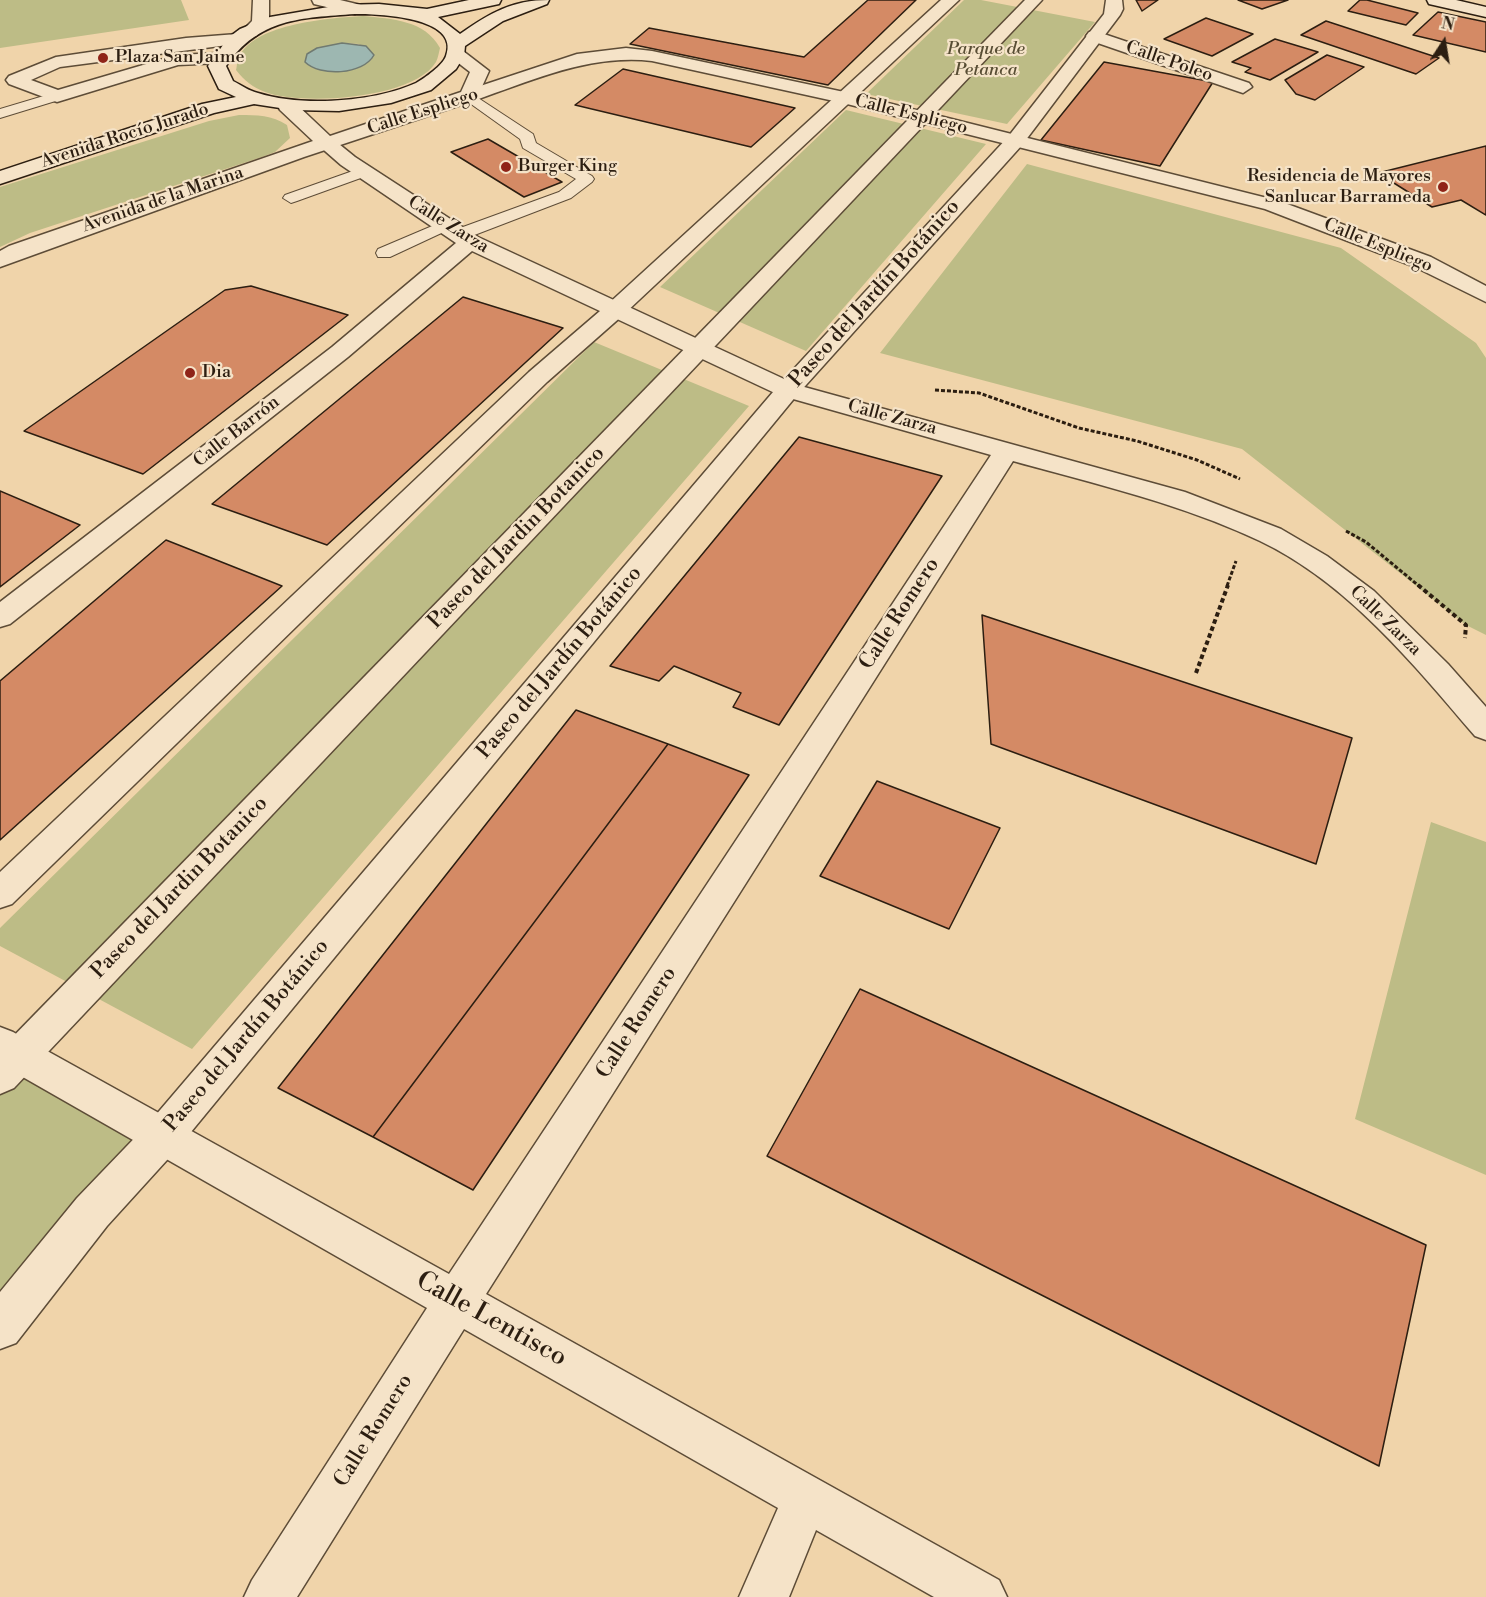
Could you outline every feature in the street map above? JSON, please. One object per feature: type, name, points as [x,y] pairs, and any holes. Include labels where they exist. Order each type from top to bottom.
[{"type":"street","points":[[243,35],[260,22],[261,0]]},
{"type":"street","points":[[320,0],[355,9],[411,14],[435,13],[493,0]]},
{"type":"street","points":[[7,77],[57,96],[177,60],[218,64],[222,81],[233,91],[251,99],[287,106],[324,107],[362,104],[397,96],[433,79],[447,70],[457,50],[482,24],[509,10],[541,0]]},
{"type":"street","points":[[0,894],[538,377],[615,310],[951,0]]},
{"type":"street","name":"Paseo del Jardin Botanico","points":[[7,1058],[699,349],[1034,0]]},
{"type":"street","name":"Paseo del Jardín Botánico","points":[[0,1327],[92,1212],[163,1136],[788,390],[1015,141],[1115,9],[1113,0]]},
{"type":"street","points":[[1436,0],[1486,12]]},
{"type":"street","points":[[7,77],[56,62],[243,35],[280,20],[317,12],[355,9]]},
{"type":"street","points":[[411,14],[441,26],[449,32],[457,50],[480,71],[540,73]]},
{"type":"street","name":"Avenida Rocío Jurado","points":[[200,85],[243,35]]},
{"type":"street","name":"Calle Poleo","points":[[1095,36],[1243,87]]},
{"type":"street","points":[[138,50],[148,69]]},
{"type":"street","name":"Calle Espliego","points":[[327,144],[583,58],[626,53],[844,98],[1272,205],[1350,232],[1423,262],[1486,295]]},
{"type":"street","points":[[469,96],[480,71]]},
{"type":"street","name":"Avenida Rocío Jurado","points":[[0,178],[209,108],[251,99]]},
{"type":"street","name":"Calle Zarza","points":[[287,106],[327,144],[364,172],[457,234],[788,390],[1176,498],[1271,535],[1317,563],[1364,598],[1437,672],[1486,728]]},
{"type":"street","points":[[306,124],[374,128]]},
{"type":"street","name":"Avenida de la Marina","points":[[0,260],[17,251],[327,144]]},
{"type":"street","name":"Calle Barrón","points":[[0,617],[339,352],[457,234]]},
{"type":"street","name":"Calle Romero","points":[[269,1597],[457,1301],[1007,450]]},
{"type":"street","name":"Calle Lentisco","points":[[7,1058],[163,1136],[982,1597]]},
{"type":"street","points":[[764,1597],[806,1498]]},
{"type":"lane","points":[[0,114],[57,96]]},
{"type":"lane","points":[[384,253],[457,234],[565,195],[586,179],[528,145],[528,137],[469,96]]},
{"type":"lane","points":[[291,198],[364,172]]},
{"type":"path","points":[[1196,673],[1234,562],[1271,535]]},
{"type":"green space","points":[[0,0],[181,0],[189,20],[0,48]]},
{"type":"green space","name":"Parque de Petanca","points":[[964,0],[981,0],[1095,22],[1007,124],[866,94]]},
{"type":"green space","points":[[363,16],[385,18],[417,26],[434,39],[440,48],[436,62],[424,74],[405,84],[356,96],[330,98],[282,96],[265,92],[249,83],[236,70],[239,57],[248,46],[277,30],[295,24]],"holes":[[[342,43],[359,44],[372,59],[357,68],[339,71],[321,69],[305,62],[307,55],[317,48]]]},
{"type":"green space","points":[[846,110],[986,144],[806,351],[660,287]]},
{"type":"green space","points":[[239,115],[276,119],[287,125],[290,138],[275,152],[262,157],[30,233],[0,247],[0,187],[209,121]]},
{"type":"green space","points":[[1027,164],[1341,248],[1476,343],[1486,358],[1486,635],[1466,625],[1242,449],[880,353]]},
{"type":"green space","points":[[594,342],[749,406],[192,1049],[0,946],[0,928]]},
{"type":"green space","points":[[1431,822],[1486,842],[1486,1175],[1355,1119]]},
{"type":"green space","points":[[0,1044],[163,1136],[0,1337]]},
{"type":"water","points":[[342,43],[366,46],[374,55],[361,67],[341,72],[321,70],[305,62],[307,54],[317,48]]},
{"type":"building","points":[[868,0],[916,0],[828,85],[630,44],[649,28],[804,57]]},
{"type":"building","points":[[1136,0],[1158,0],[1142,11]]},
{"type":"building","points":[[1238,0],[1288,0],[1262,9]]},
{"type":"building","points":[[1360,0],[1418,13],[1406,25],[1348,11]]},
{"type":"building","points":[[1438,12],[1486,22],[1486,52],[1413,35]]},
{"type":"building","points":[[1206,18],[1253,34],[1212,56],[1164,39]]},
{"type":"building","points":[[1326,21],[1439,58],[1416,74],[1301,35]]},
{"type":"building","points":[[1275,39],[1318,52],[1270,80],[1245,72],[1251,68],[1232,62]]},
{"type":"building","points":[[1327,55],[1364,67],[1315,100],[1296,94],[1285,80]]},
{"type":"building","points":[[1104,62],[1213,82],[1160,166],[1041,140]]},
{"type":"building","points":[[623,69],[795,108],[751,147],[575,105]]},
{"type":"building","name":"Burger King","points":[[488,139],[562,182],[524,197],[451,152]]},
{"type":"building","name":"Residencia de Mayores Sanlucar Barrameda","points":[[1486,146],[1486,215],[1461,200],[1432,207],[1378,173]]},
{"type":"building","name":"Dia","points":[[251,286],[348,315],[143,474],[24,431],[225,290]]},
{"type":"building","points":[[463,297],[563,328],[327,545],[212,504]]},
{"type":"building","points":[[799,437],[942,476],[779,725],[733,707],[741,693],[674,666],[659,681],[610,666]]},
{"type":"building","points":[[0,491],[80,525],[0,587]]},
{"type":"building","points":[[166,540],[282,586],[0,840],[0,681]]},
{"type":"building","points":[[982,615],[1352,738],[1316,864],[991,744]]},
{"type":"building","points":[[576,710],[668,744],[373,1137],[278,1088]]},
{"type":"building","points":[[668,744],[749,775],[473,1190],[373,1137]]},
{"type":"building","points":[[877,781],[1000,828],[949,929],[820,876]]},
{"type":"building","points":[[860,989],[1426,1245],[1379,1466],[767,1156]]},
{"type":"place","name":"Plaza San Jaime","points":[[103,58]]},
{"type":"place","name":"Burger King","points":[[506,167]]},
{"type":"place","name":"Residencia de Mayores Sanlucar Barrameda","points":[[1443,187]]},
{"type":"place","name":"Dia","points":[[190,373]]}]
